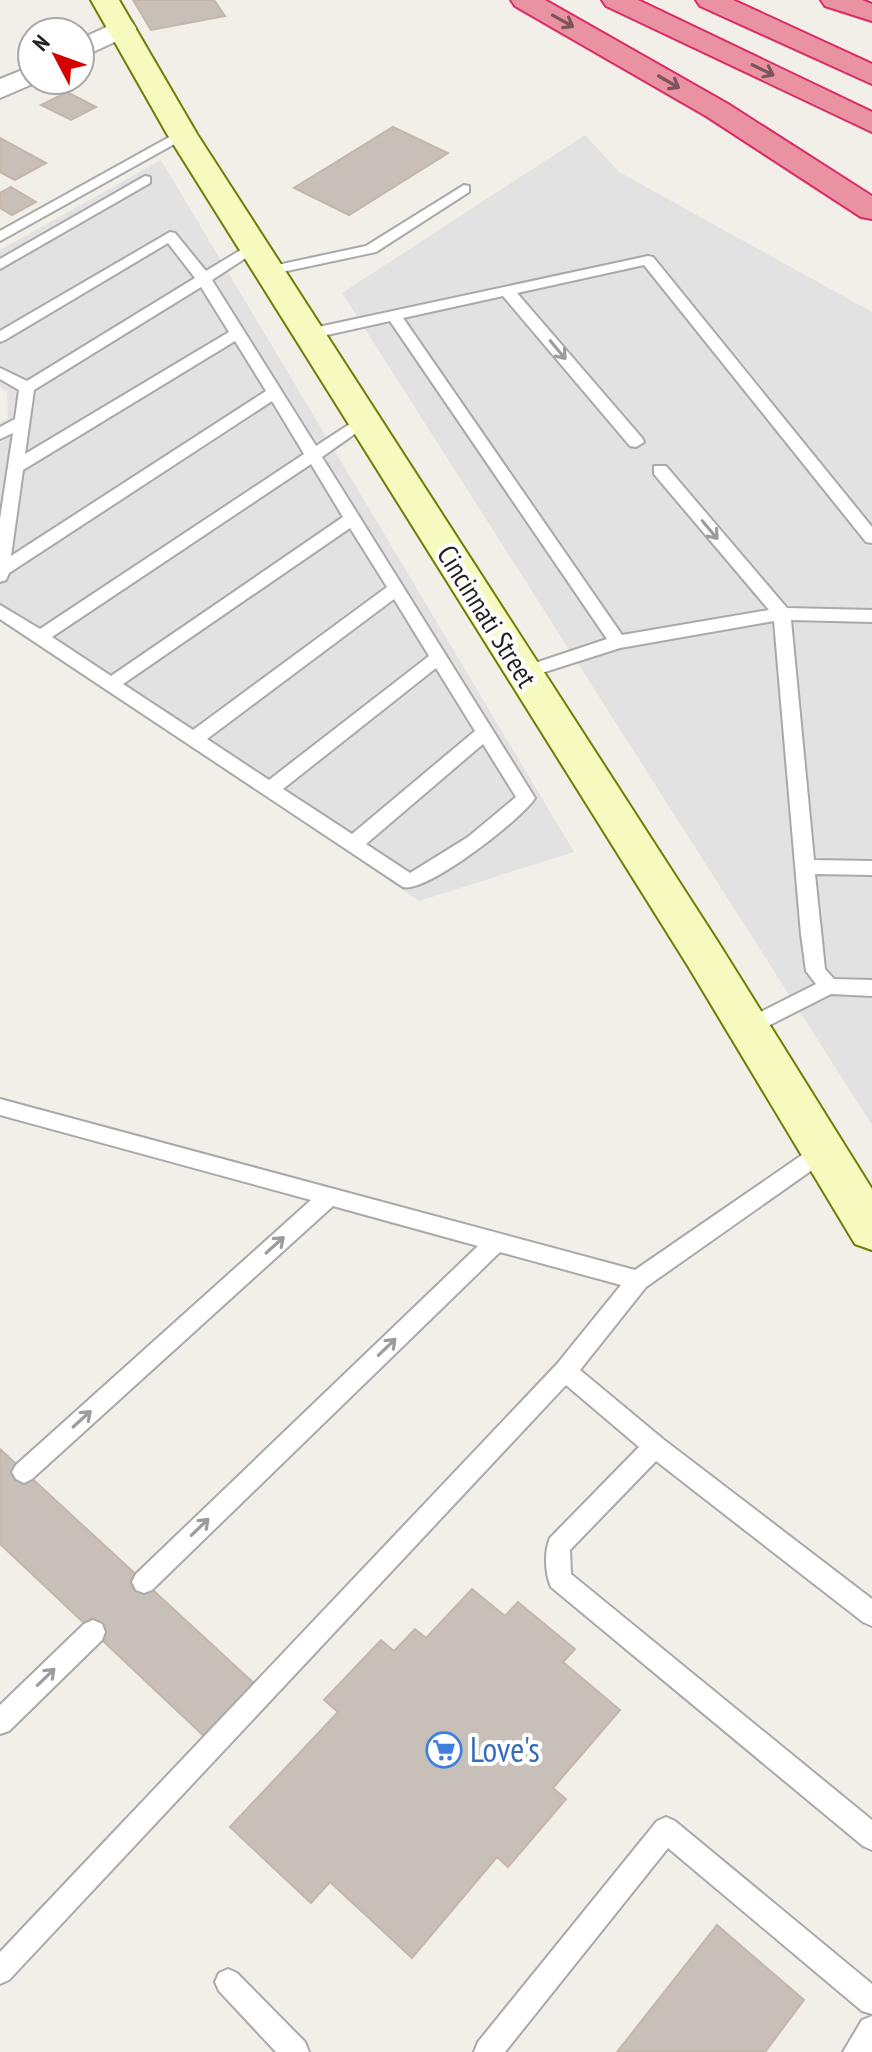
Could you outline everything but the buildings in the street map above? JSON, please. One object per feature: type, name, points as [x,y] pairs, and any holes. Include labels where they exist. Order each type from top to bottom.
[{"type":"highway","points":[[525,0],[717,110],[872,210]]},
{"type":"highway","points":[[616,0],[872,123]]},
{"type":"highway","points":[[710,0],[872,75]]},
{"type":"highway","points":[[835,0],[872,13]]},
{"type":"street","name":"Cincinnati Street","points":[[105,0],[182,134],[825,1150],[872,1230]]},
{"type":"street","points":[[96,42],[122,28]]},
{"type":"lane","points":[[0,237],[182,134]]},
{"type":"lane","points":[[0,265],[145,180]]},
{"type":"lane","points":[[0,573],[27,388],[204,279],[261,259],[371,249],[464,189]]},
{"type":"lane","points":[[0,337],[170,236],[204,279],[526,798],[475,842],[410,882],[0,611]]},
{"type":"lane","points":[[309,334],[648,260],[872,538]]},
{"type":"lane","points":[[507,291],[636,442]]},
{"type":"lane","points":[[394,315],[618,642]]},
{"type":"lane","points":[[16,467],[238,333]]},
{"type":"lane","points":[[0,373],[27,388]]},
{"type":"lane","points":[[0,573],[275,392]]},
{"type":"lane","points":[[0,434],[22,421]]},
{"type":"lane","points":[[40,637],[365,421]]},
{"type":"lane","points":[[660,470],[782,614],[816,971],[829,986]]},
{"type":"lane","points":[[111,684],[353,518]]},
{"type":"lane","points":[[194,739],[397,588]]},
{"type":"lane","points":[[523,673],[618,642],[782,614],[872,616]]},
{"type":"lane","points":[[270,789],[439,657]]},
{"type":"lane","points":[[353,844],[485,732]]},
{"type":"lane","points":[[805,867],[872,868]]},
{"type":"lane","points":[[748,1028],[829,986],[872,988]]},
{"type":"lane","points":[[0,1107],[638,1280]]},
{"type":"lane","points":[[0,1971],[565,1371],[638,1280],[825,1150]]},
{"type":"lane","points":[[24,1472],[329,1197]]},
{"type":"lane","points":[[144,1582],[496,1242]]},
{"type":"lane","points":[[565,1371],[655,1446],[872,1614]]},
{"type":"lane","points":[[655,1446],[558,1546],[559,1579],[872,1837]]},
{"type":"lane","points":[[0,1722],[93,1632]]},
{"type":"lane","points":[[488,2052],[666,1830],[872,2001]]},
{"type":"lane","points":[[228,1982],[295,2052]]},
{"type":"lane","points":[[857,2052],[872,2030]]},
{"type":"shaded area","points":[[585,135],[619,172],[872,312],[872,1125],[342,293]]},
{"type":"shaded area","points":[[161,160],[574,852],[419,901],[0,614],[0,423],[8,418],[7,392],[0,387],[0,250]]},
{"type":"place","name":"Love's","points":[[444,1750]]}]
